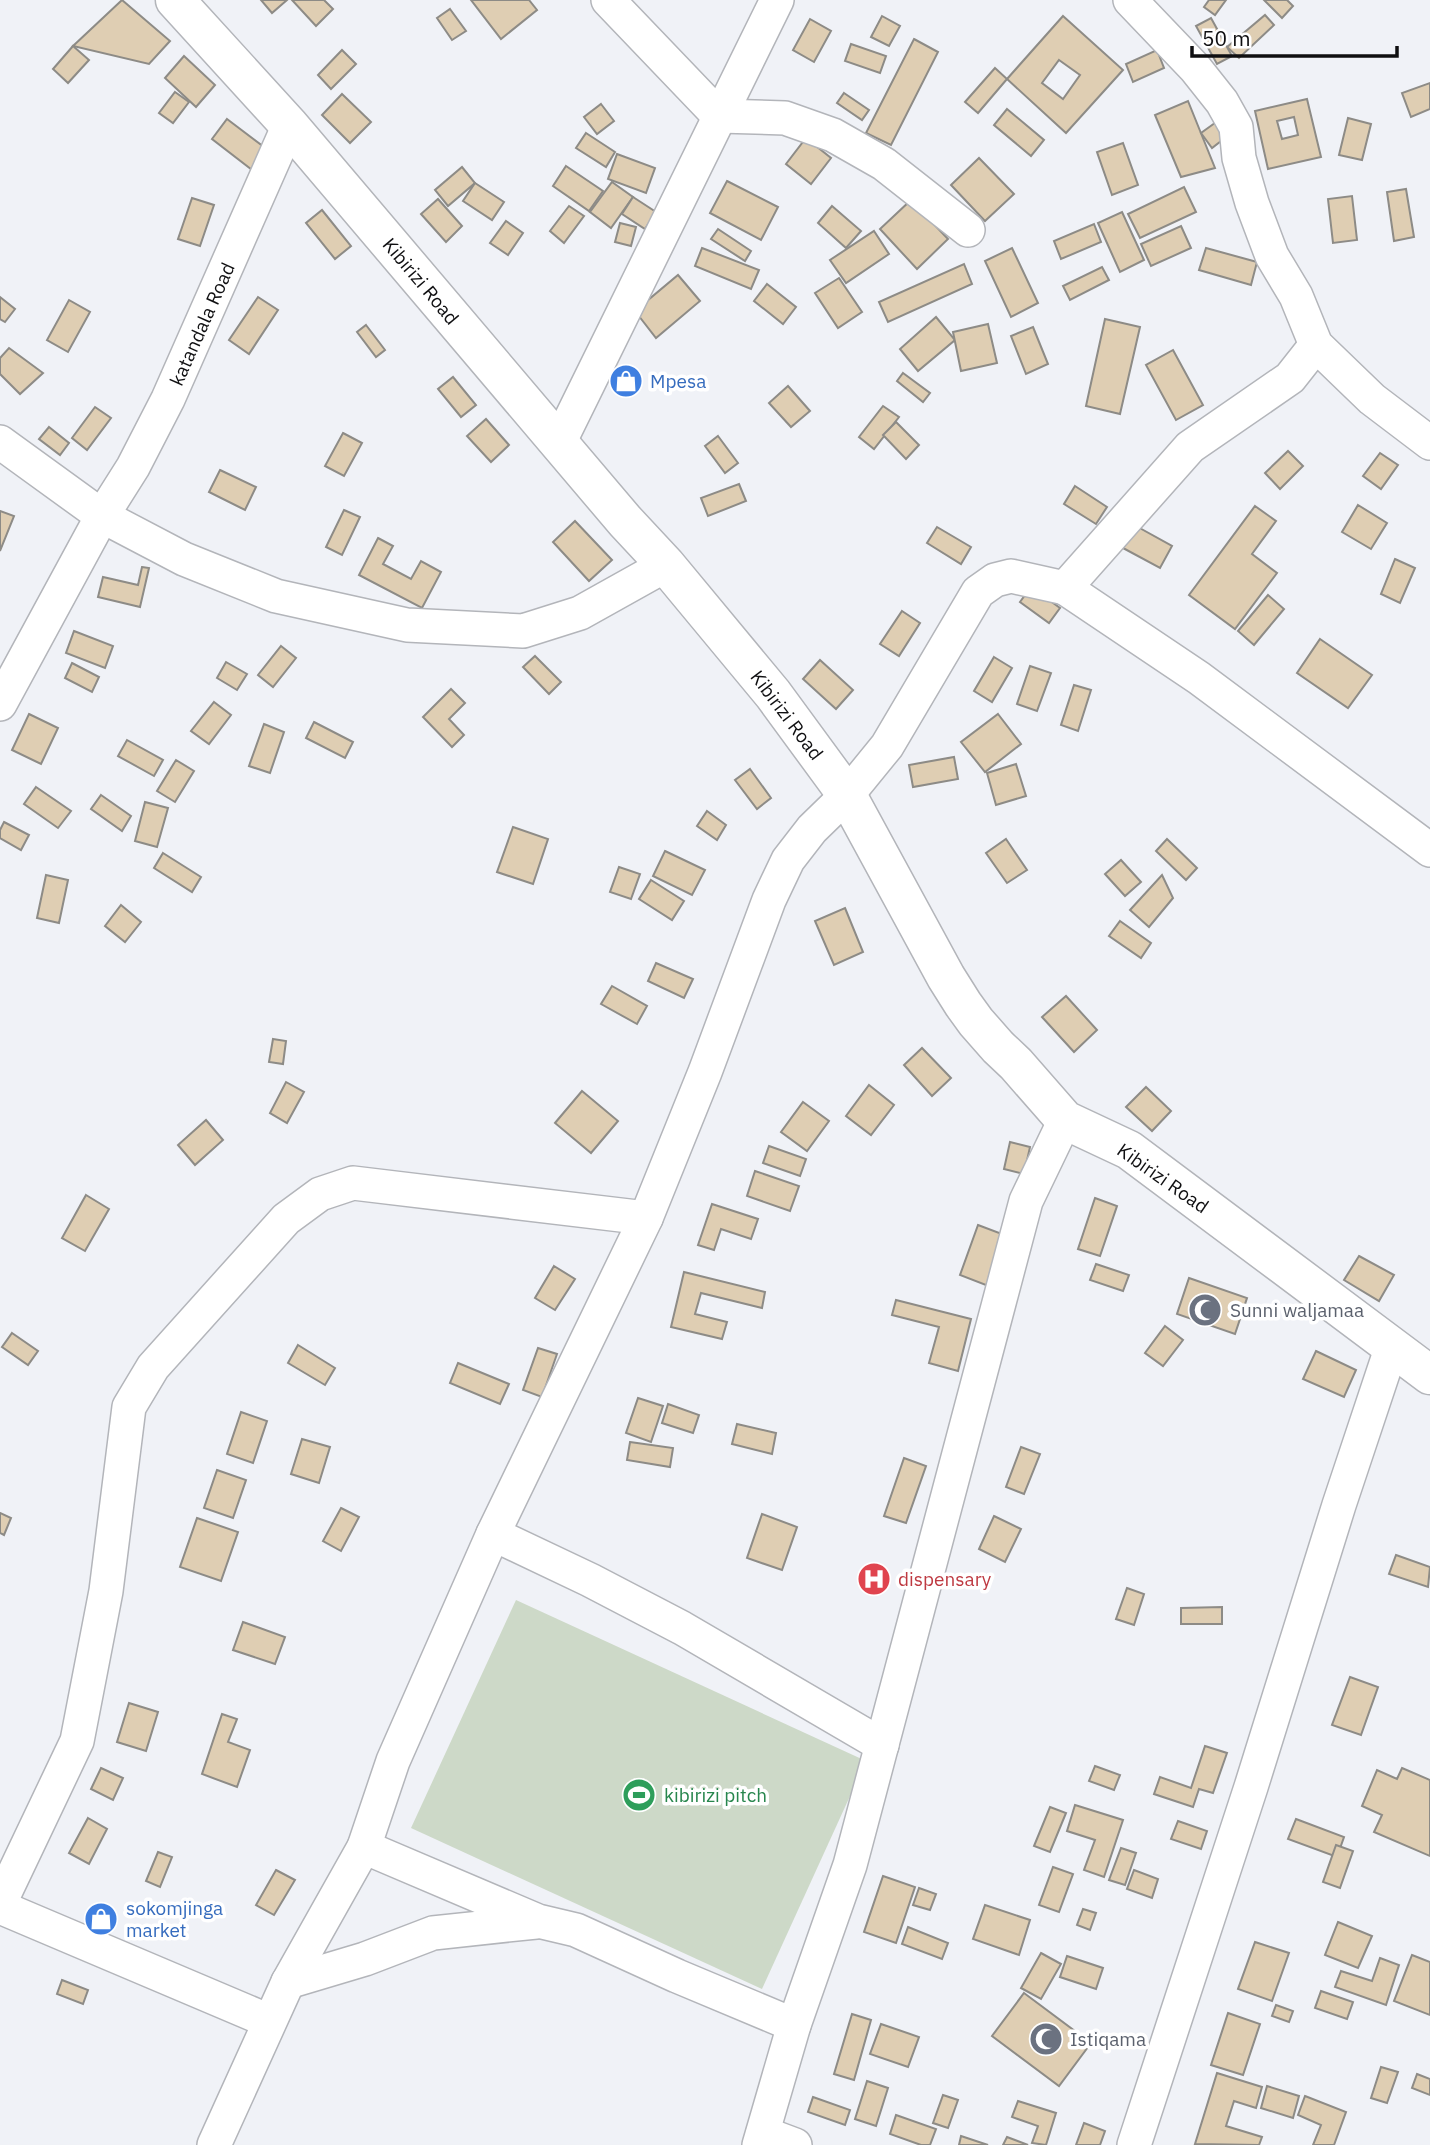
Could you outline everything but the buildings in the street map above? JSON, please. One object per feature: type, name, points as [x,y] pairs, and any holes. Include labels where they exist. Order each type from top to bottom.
[{"type":"street","name":"Kibirizi Road","points":[[175,0],[289,125],[773,694],[847,795],[963,1004],[998,1047],[1065,1120],[1129,1150],[1430,1375]]},
{"type":"street","points":[[608,0],[719,117],[785,118],[832,135],[884,164],[968,230]]},
{"type":"street","points":[[559,443],[777,0]]},
{"type":"street","points":[[1130,0],[1195,68],[1222,102],[1236,127],[1242,169],[1252,203],[1272,256],[1296,296],[1316,345],[1372,399],[1430,443]]},
{"type":"street","name":"katandala Road","points":[[0,704],[102,516],[133,467],[168,399],[289,125]]},
{"type":"street","points":[[1065,588],[1190,447],[1290,377],[1316,345]]},
{"type":"street","points":[[0,442],[102,516],[184,559],[276,596],[407,625],[523,631],[580,613],[666,565]]},
{"type":"street","points":[[214,2145],[288,1982],[364,1847],[393,1761],[493,1534],[646,1217],[705,1072],[769,900],[789,860],[811,829],[847,795],[887,746],[978,592],[995,580],[1010,576],[1065,588],[1199,678],[1430,850]]},
{"type":"street","points":[[795,2145],[761,2139],[794,2025],[850,1864],[1026,1202],[1065,1120]]},
{"type":"street","points":[[269,2021],[0,1905],[77,1741],[106,1591],[129,1407],[153,1367],[286,1219],[320,1194],[353,1183],[646,1217]]},
{"type":"street","points":[[1134,2145],[1392,1346]]},
{"type":"street","points":[[493,1534],[682,1628],[882,1745]]},
{"type":"street","points":[[364,1847],[538,1921],[576,1930],[794,2025]]},
{"type":"street","points":[[288,1982],[365,1959],[433,1933],[538,1921]]},
{"type":"green space","name":"kibirizi pitch","points":[[516,1600],[866,1761],[762,1989],[411,1828]]},
{"type":"place","name":"Mpesa","points":[[626,381]]},
{"type":"place","name":"Sunni waljamaa","points":[[1205,1310]]},
{"type":"place","name":"dispensary","points":[[874,1579]]},
{"type":"place","name":"kibirizi pitch","points":[[639,1795]]},
{"type":"place","name":"sokomjinga market","points":[[101,1919]]},
{"type":"place","name":"Istiqama","points":[[1046,2039]]}]
